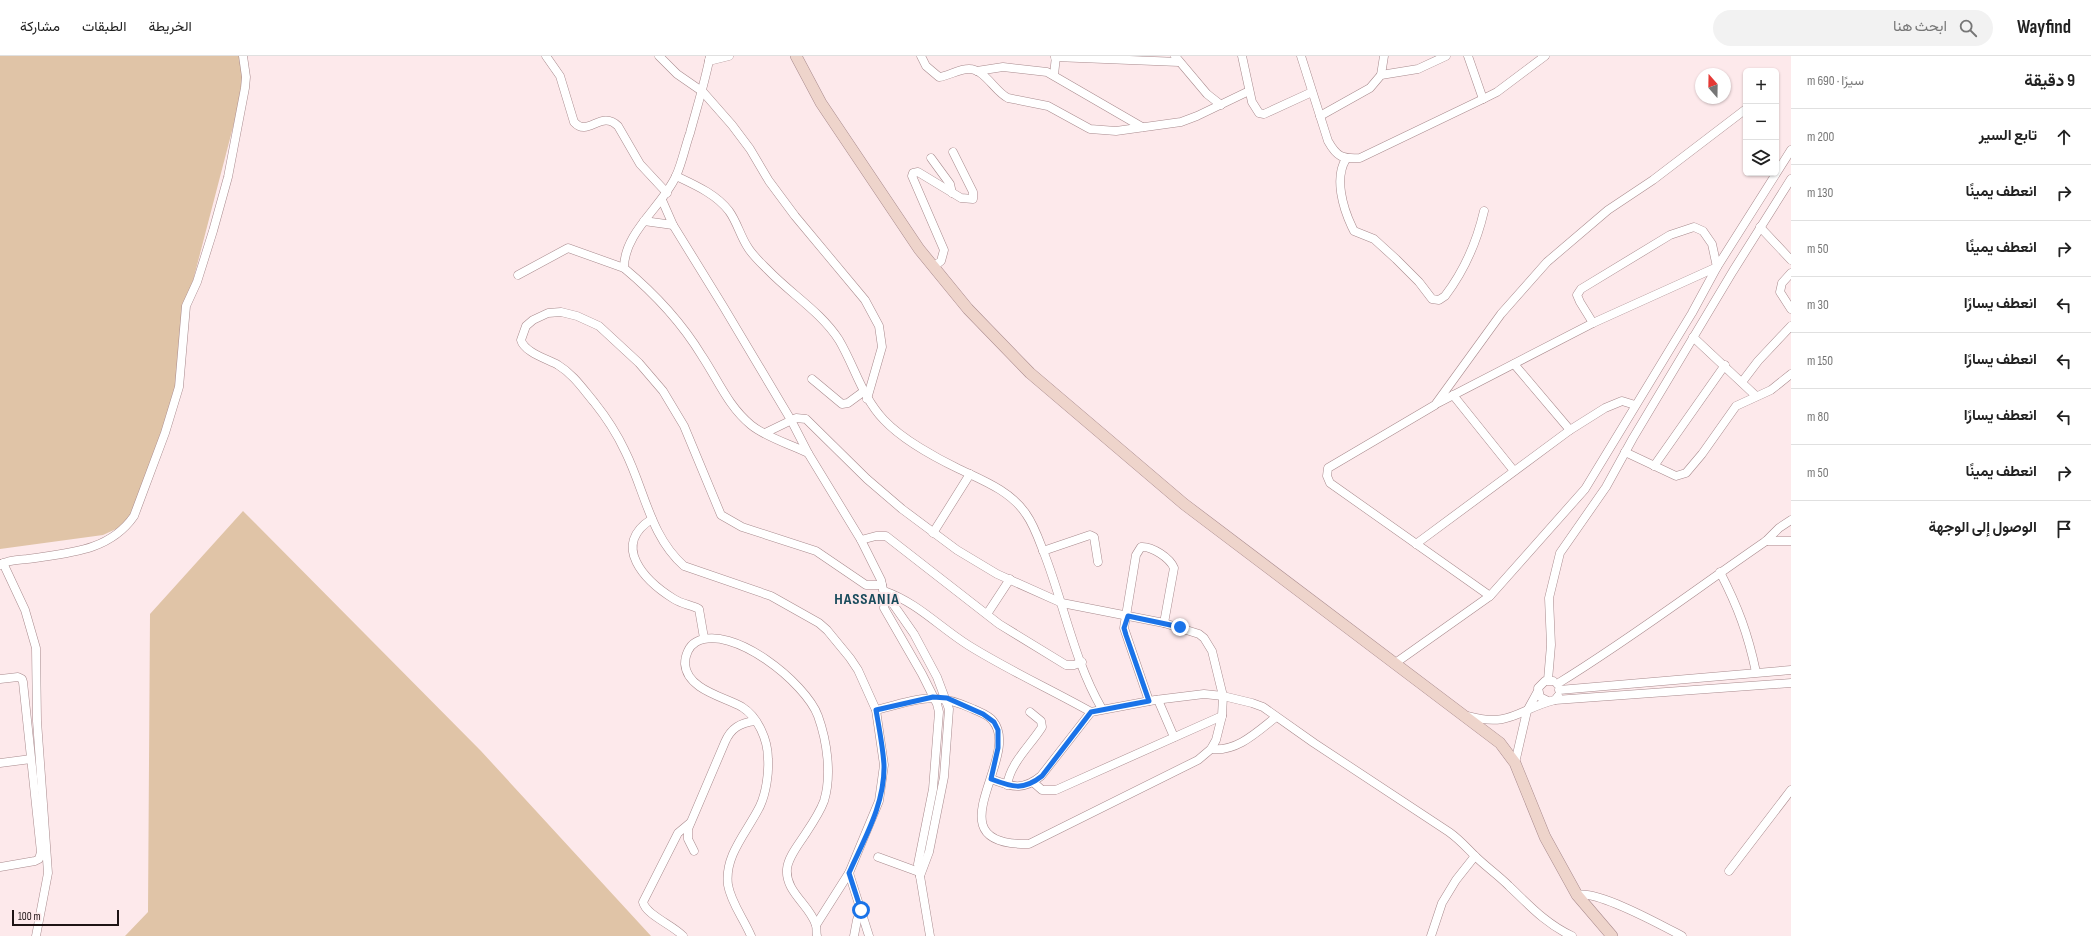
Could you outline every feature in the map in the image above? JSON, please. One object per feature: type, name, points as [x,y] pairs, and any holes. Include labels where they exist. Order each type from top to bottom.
[{"type":"street","points":[[36,936],[48,873],[37,720],[36,648],[25,610],[1,564],[85,550],[112,538],[127,526],[134,516],[166,433],[179,387],[185,314],[213,231],[228,177],[245,88],[246,77],[243,56]]},
{"type":"street","points":[[546,56],[560,76],[574,122],[578,127],[583,128],[604,120],[613,121],[618,126],[640,164],[664,196],[673,225],[791,420],[808,453],[861,540],[877,570],[883,588],[885,600],[884,608],[933,697],[939,712],[936,762],[929,808],[918,860],[930,936]]},
{"type":"street","points":[[659,56],[677,74],[702,92],[741,137],[769,181],[821,248],[865,300],[879,326],[882,347],[865,396],[846,404],[841,404],[812,379]]},
{"type":"street","points":[[624,268],[626,253],[644,221],[664,196],[676,176],[702,92],[709,62],[729,56]]},
{"type":"street","points":[[796,56],[821,103],[933,267],[968,309],[1030,374],[1095,431],[1184,504],[1293,585],[1500,744],[1515,763],[1545,837],[1577,895],[1612,936]]},
{"type":"street","points":[[921,56],[926,66],[939,76],[969,69],[977,71],[1003,67],[1036,70],[1054,75],[1142,127]]},
{"type":"street","points":[[1242,56],[1249,91],[1255,109],[1260,113],[1264,114],[1312,92]]},
{"type":"street","points":[[1301,56],[1320,116],[1333,148],[1346,159],[1360,158],[1497,92],[1545,56]]},
{"type":"street","points":[[1320,116],[1370,88],[1380,75],[1384,56]]},
{"type":"street","points":[[1380,75],[1418,69],[1446,56]]},
{"type":"street","points":[[1468,56],[1483,99]]},
{"type":"street","points":[[1054,75],[1056,57],[1177,59],[1207,94],[1221,105]]},
{"type":"street","points":[[977,71],[1002,95],[1048,106],[1090,129],[1116,131],[1181,122],[1249,91]]},
{"type":"street","points":[[1435,405],[1501,314],[1547,262],[1608,210],[1654,180],[1743,111]]},
{"type":"street","points":[[1394,664],[1490,596],[1585,489],[1692,313],[1717,267],[1791,150]]},
{"type":"street","points":[[933,267],[941,261],[944,250],[912,174],[918,172],[963,199],[969,200],[974,198],[953,152]]},
{"type":"street","points":[[930,158],[950,184],[952,193]]},
{"type":"street","points":[[1346,159],[1341,173],[1341,192],[1354,231],[1374,239],[1420,282],[1432,299],[1438,300],[1445,296],[1469,256],[1476,241],[1484,211]]},
{"type":"street","points":[[676,176],[703,189],[719,201],[729,212],[748,248],[782,284],[817,314],[828,326],[851,363],[865,396],[891,426],[917,445],[989,483],[1020,505],[1034,527],[1062,603],[1068,625],[1095,697],[1102,709]]},
{"type":"street","points":[[1548,680],[1551,644],[1549,598],[1560,553],[1606,487],[1693,337],[1791,179]]},
{"type":"street","points":[[644,221],[673,225]]},
{"type":"street","points":[[1593,323],[1577,295],[1581,289],[1670,235],[1694,227],[1703,231],[1712,244],[1717,267]]},
{"type":"street","points":[[1760,227],[1791,260]]},
{"type":"street","points":[[518,275],[568,248],[624,268],[681,325],[702,356],[726,399],[736,410],[752,426],[808,453]]},
{"type":"street","points":[[1490,596],[1330,483],[1327,476],[1328,468],[1453,395],[1593,323],[1717,267]]},
{"type":"street","points":[[1791,273],[1782,283],[1780,292],[1791,309]]},
{"type":"street","points":[[816,925],[849,873],[876,813],[884,777],[884,765],[876,710],[858,670],[836,640],[823,626],[805,614],[771,596],[684,566],[663,542],[625,452],[595,403],[569,374],[559,366],[525,348],[522,344],[522,334],[526,326],[541,316],[561,312],[577,316],[599,326],[639,363],[663,391],[684,426],[721,515],[742,527],[816,551],[866,585],[883,588],[903,598],[966,644],[1003,666],[1091,712]]},
{"type":"street","points":[[1742,382],[1758,361],[1791,326]]},
{"type":"street","points":[[1693,337],[1756,396]]},
{"type":"street","points":[[1514,364],[1570,430]]},
{"type":"street","points":[[1654,466],[1725,366]]},
{"type":"street","points":[[1625,452],[1676,476],[1686,473],[1702,454],[1736,406],[1771,390],[1791,374]]},
{"type":"street","points":[[1453,395],[1514,471]]},
{"type":"street","points":[[1416,544],[1570,430],[1605,408],[1622,401],[1635,405]]},
{"type":"street","points":[[764,433],[791,420],[800,418],[809,421],[867,479],[933,533],[957,550],[1010,579],[1062,603],[1164,623],[1199,634],[1208,643],[1212,651],[1224,696],[1222,716],[1216,740],[1211,748],[1198,760],[1028,844],[1001,843],[982,825],[982,810],[998,748],[998,730],[994,722],[983,714],[947,698],[933,697],[876,710]]},
{"type":"street","points":[[933,533],[970,474]]},
{"type":"street","points":[[652,519],[641,526],[633,538],[633,549],[637,562],[649,581],[666,594],[680,602],[699,609],[704,638]]},
{"type":"street","points":[[1551,701],[1558,687],[1766,541],[1779,528],[1791,520]]},
{"type":"street","points":[[1043,551],[1090,535],[1094,537],[1098,562]]},
{"type":"street","points":[[861,540],[876,536],[886,536],[987,614],[1061,663],[1069,666],[1082,662]]},
{"type":"street","points":[[1766,541],[1791,540]]},
{"type":"street","points":[[1149,701],[1124,628],[1128,616],[1136,552],[1140,547],[1146,546],[1160,554],[1172,564],[1174,568],[1164,623]]},
{"type":"street","points":[[1720,572],[1736,603],[1749,638],[1756,672]]},
{"type":"street","points":[[987,614],[1010,579]]},
{"type":"street","points":[[885,600],[892,604],[914,634],[947,698],[949,716],[946,763],[929,852],[919,874]]},
{"type":"street","points":[[751,936],[733,899],[728,878],[737,844],[760,806],[766,779],[768,759],[767,746],[764,736],[755,721],[741,706],[718,697],[698,685],[689,674],[685,662],[689,649],[692,644],[704,638],[724,639],[753,652],[769,662],[794,681],[808,697],[818,715],[824,738],[828,770],[824,801],[795,850],[788,864],[787,872],[788,879],[795,893],[816,925],[817,936]]},
{"type":"street","points":[[1548,680],[1558,687],[1791,670]]},
{"type":"street","points":[[0,679],[18,677],[22,679],[40,857],[31,862],[0,867]]},
{"type":"street","points":[[1515,763],[1527,711],[1538,691],[1539,685],[1548,680]]},
{"type":"street","points":[[1464,715],[1485,721],[1500,721],[1551,701],[1791,683]]},
{"type":"street","points":[[1538,691],[1540,697],[1551,701]]},
{"type":"street","points":[[991,779],[1016,787],[1034,783],[1042,776],[1091,712],[1149,701],[1204,694],[1224,696],[1252,703],[1276,717],[1449,832],[1464,843],[1474,856],[1499,875],[1534,912],[1558,930],[1572,936]]},
{"type":"street","points":[[1158,700],[1174,737]]},
{"type":"street","points":[[1007,785],[1008,778],[1015,764],[1042,727],[1042,721],[1030,712]]},
{"type":"street","points":[[1034,783],[1042,790],[1056,790],[1222,716]]},
{"type":"street","points":[[1211,748],[1222,750],[1238,745],[1276,717]]},
{"type":"street","points":[[694,852],[688,840],[690,823],[728,734],[739,724],[755,721]]},
{"type":"street","points":[[0,763],[31,759]]},
{"type":"street","points":[[936,762],[946,763]]},
{"type":"street","points":[[1729,871],[1791,790]]},
{"type":"street","points":[[929,808],[938,810]]},
{"type":"street","points":[[683,936],[648,911],[643,902],[678,833],[690,823]]},
{"type":"street","points":[[1431,936],[1442,903],[1456,880],[1474,856]]},
{"type":"street","points":[[878,857],[919,874]]},
{"type":"street","points":[[849,873],[869,936]]},
{"type":"street","points":[[1577,895],[1582,894],[1594,896],[1643,916],[1682,936]]},
{"type":"street","points":[[854,936],[857,920],[861,910]]},
{"type":"shaded area","points":[[0,56],[241,56],[245,81],[189,296],[182,373],[129,523],[103,535],[0,549]]},
{"type":"shaded area","points":[[243,511],[481,751],[651,936],[125,936],[148,912],[150,614]]},
{"type":"district","name":"HASSANIA","points":[[867,598]]},
{"type":"route","points":[[861,910],[849,873],[876,813],[884,777],[884,765],[876,710],[922,698],[933,697],[947,698],[983,714],[994,722],[998,730],[998,748],[991,779],[1016,787],[1027,785],[1034,783],[1042,776],[1091,712],[1149,701],[1124,628],[1128,616],[1153,620],[1180,627]]}]
